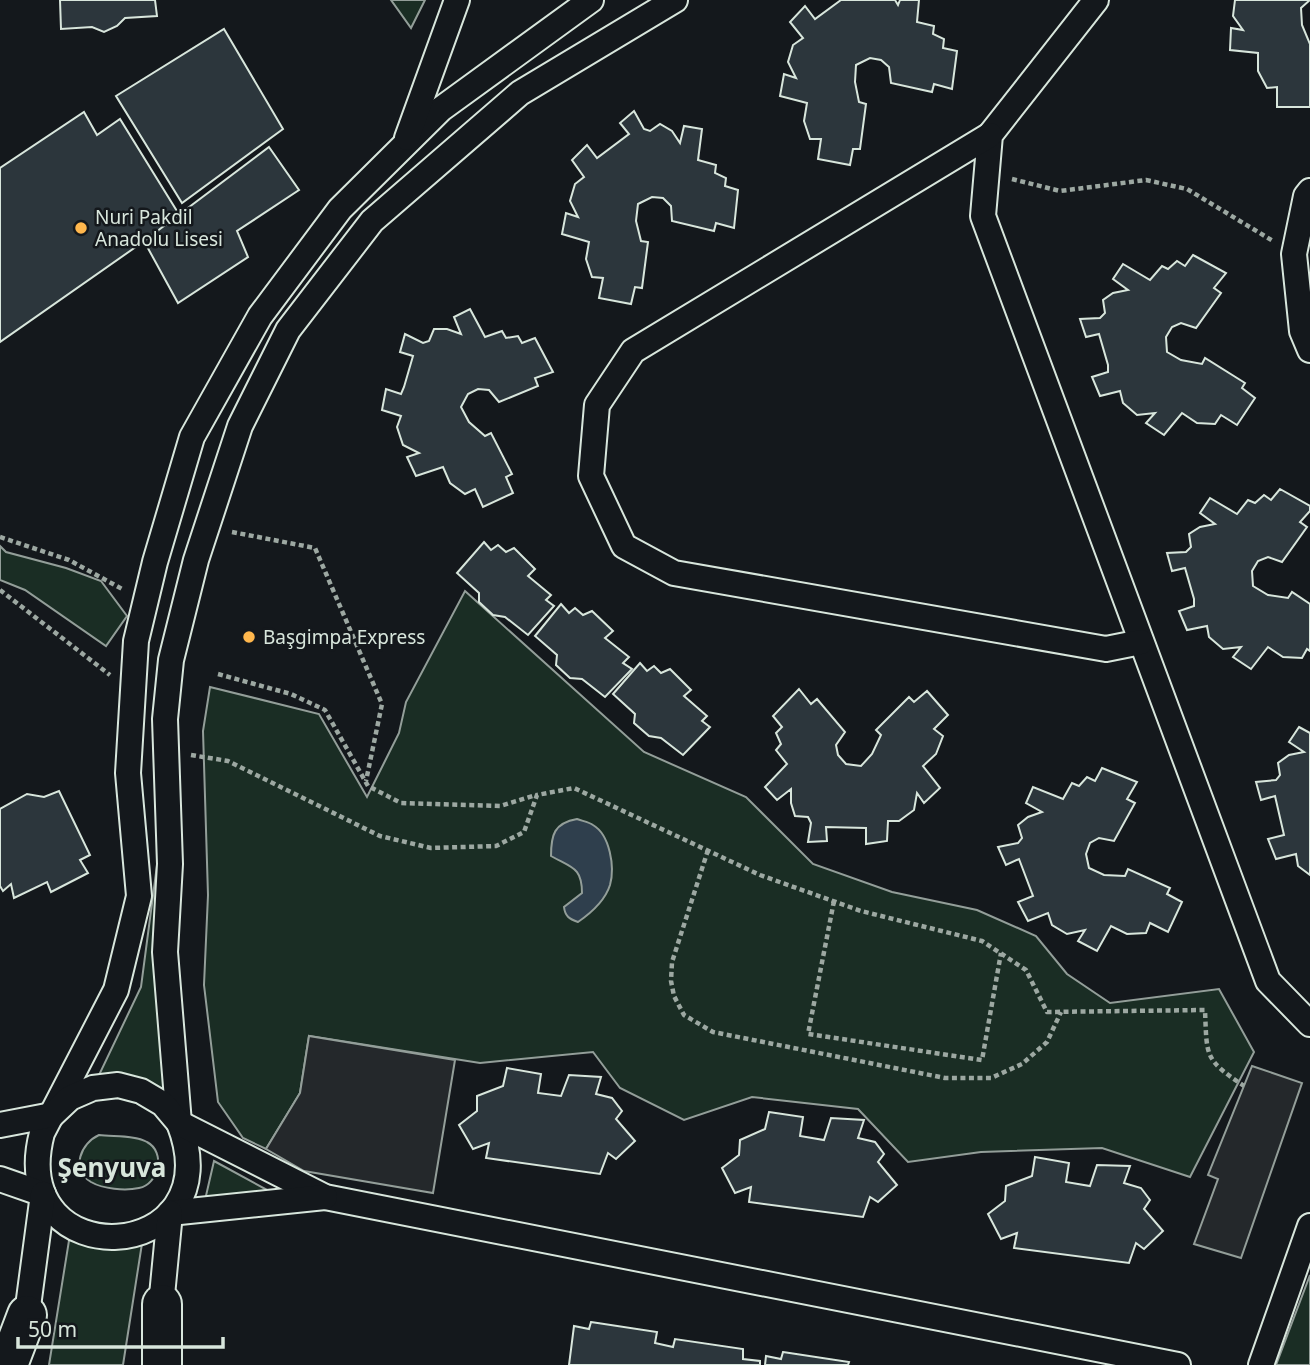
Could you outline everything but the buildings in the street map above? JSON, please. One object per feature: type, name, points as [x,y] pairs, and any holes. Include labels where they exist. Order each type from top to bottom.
[{"type":"highway","points":[[162,1304],[162,1365]]},
{"type":"highway","points":[[8,1365],[27,1315]]},
{"type":"street","points":[[405,145],[457,0]]},
{"type":"street","points":[[0,1125],[52,1115],[70,1098],[93,1088],[118,1085],[141,1091],[163,1104],[178,1124],[187,1146],[189,1169],[183,1192],[170,1213],[150,1229],[127,1238],[101,1238],[77,1230],[57,1215],[43,1194],[37,1174],[36,1153],[41,1133],[52,1115],[116,990],[139,896],[128,773],[136,641],[155,562],[192,438],[260,316],[340,209],[441,109],[591,0]]},
{"type":"street","points":[[178,1124],[165,952],[170,864],[165,719],[171,660],[196,560],[240,426],[288,330],[372,221],[520,93],[675,0]]},
{"type":"street","points":[[1096,0],[990,135],[633,351],[597,405],[591,477],[624,546],[674,573],[1105,649],[1141,642]]},
{"type":"street","points":[[990,135],[983,216],[1268,981],[1310,1024]]},
{"type":"street","points":[[1310,191],[1306,196],[1294,254],[1302,331],[1310,350]]},
{"type":"street","points":[[178,1124],[325,1197],[1178,1365]]},
{"type":"street","points":[[0,1179],[43,1194]]},
{"type":"street","points":[[18,1365],[43,1194]]},
{"type":"street","points":[[170,1213],[325,1197]]},
{"type":"street","points":[[153,1365],[162,1304],[170,1213]]},
{"type":"street","points":[[1261,1365],[1310,1226]]},
{"type":"path","points":[[987,173],[1060,191],[1146,180],[1188,188],[1294,254]]},
{"type":"path","points":[[207,528],[315,548],[382,704],[366,782]]},
{"type":"path","points":[[0,537],[69,560],[146,603]]},
{"type":"path","points":[[0,590],[133,692]]},
{"type":"path","points":[[218,674],[291,694],[325,710],[368,786],[401,803],[500,806],[574,788],[760,875],[862,911],[982,941],[1026,970],[1047,1012],[1205,1010],[1207,1053],[1220,1070],[1244,1086]]},
{"type":"path","points":[[166,751],[228,761],[380,836],[431,848],[496,846],[524,832],[537,795]]},
{"type":"path","points":[[708,850],[672,962],[671,981],[674,996],[684,1015],[713,1032],[900,1071],[945,1078],[991,1078],[1022,1064],[1047,1042],[1061,1012]]},
{"type":"path","points":[[834,901],[807,1034],[982,1060],[1001,953]]},
{"type":"green space","points":[[391,0],[425,0],[411,28]]},
{"type":"green space","points":[[0,546],[6,552],[66,568],[101,581],[127,616],[106,646],[25,590],[0,580]]},
{"type":"green space","points":[[465,591],[644,752],[746,797],[813,864],[892,892],[977,910],[1036,936],[1067,974],[1110,1003],[1219,989],[1254,1052],[1190,1177],[1102,1148],[981,1152],[908,1162],[858,1109],[752,1097],[684,1120],[620,1088],[593,1052],[480,1063],[309,1036],[300,1093],[266,1149],[243,1138],[218,1102],[204,985],[208,895],[203,731],[210,687],[319,714],[367,797],[399,733],[406,702]]},
{"type":"green space","points":[[159,850],[165,1093],[99,1075],[141,987]]},
{"type":"green space","points":[[99,1135],[136,1138],[153,1147],[157,1153],[158,1167],[151,1181],[139,1188],[121,1189],[96,1184],[85,1177],[81,1170],[80,1157],[87,1144]]},
{"type":"green space","points":[[214,1161],[269,1191],[205,1200]]},
{"type":"green space","points":[[71,1228],[143,1237],[123,1365],[49,1365]]},
{"type":"green space","points":[[1310,1275],[1310,1365],[1276,1365]]},
{"type":"shaded area","points":[[309,1036],[455,1060],[433,1193],[304,1171],[266,1149],[300,1093]]},
{"type":"shaded area","points":[[1252,1066],[1302,1083],[1241,1258],[1194,1244],[1218,1179],[1208,1175]]},
{"type":"water","points":[[577,819],[593,825],[604,836],[612,869],[605,896],[593,911],[578,922],[568,917],[564,907],[582,893],[578,873],[551,856],[555,831],[563,824]]},
{"type":"place","name":"Nuri Pakdil Anadolu Lisesi","points":[[81,228]]},
{"type":"place","name":"Başgimpa Express","points":[[249,637]]},
{"type":"district","name":"Şenyuva","points":[[112,1167]]}]
